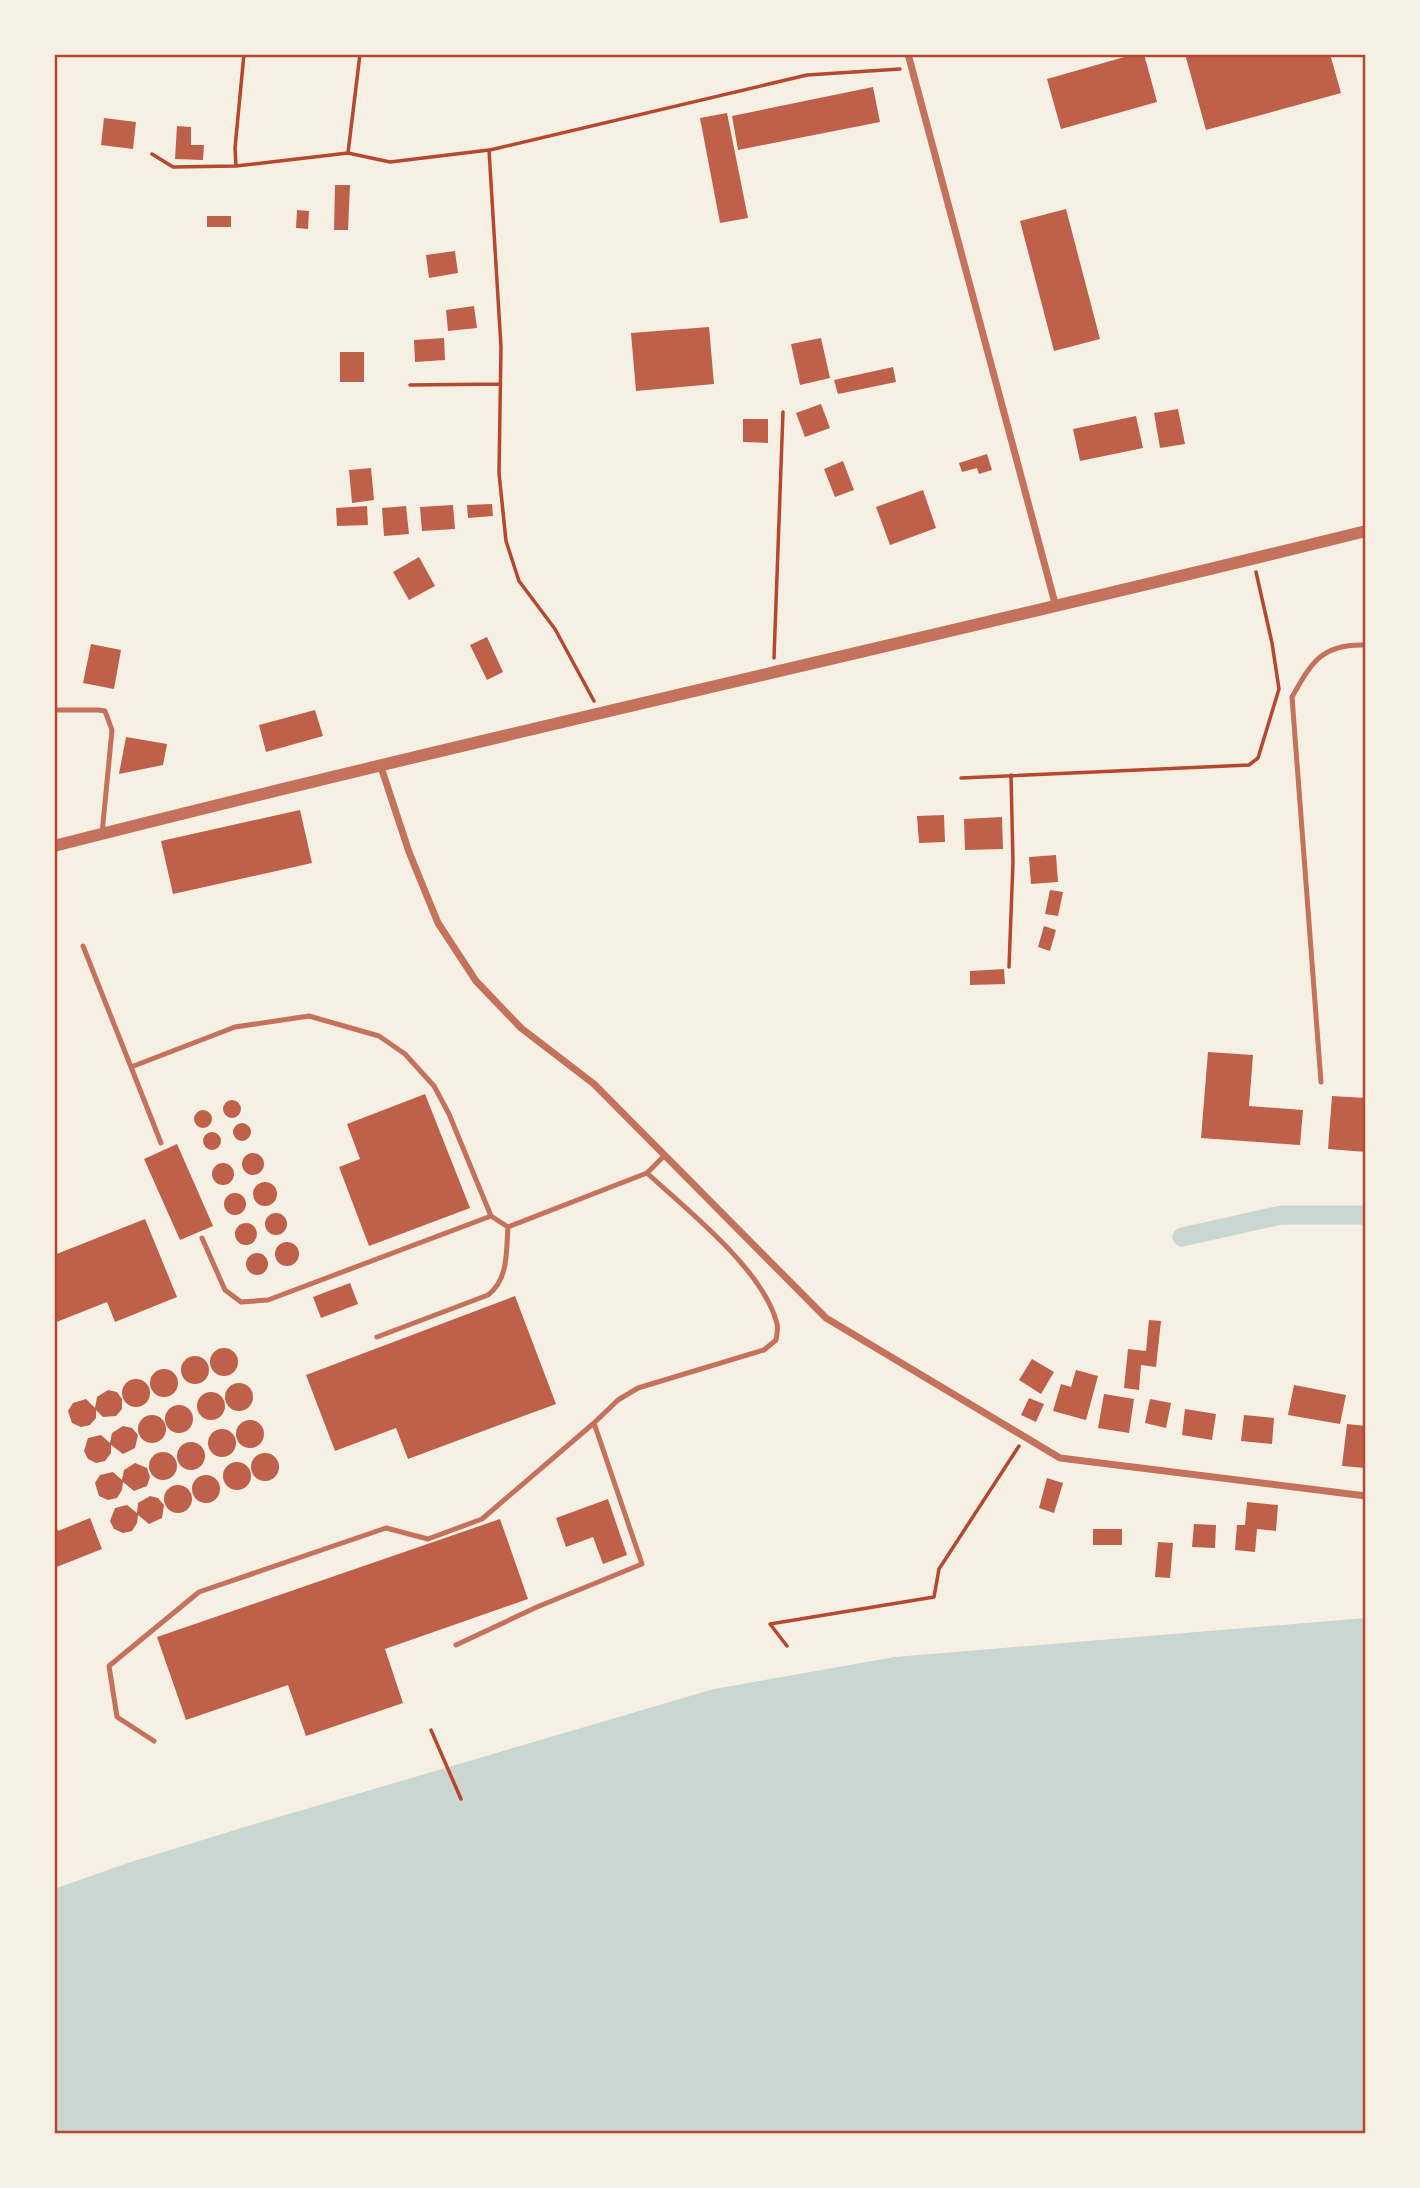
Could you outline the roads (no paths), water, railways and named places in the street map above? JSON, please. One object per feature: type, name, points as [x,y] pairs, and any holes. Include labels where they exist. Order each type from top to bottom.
[{"type":"street","points":[[908,54],[1056,607]]},
{"type":"street","points":[[54,846],[380,764],[774,674],[1366,531]]},
{"type":"street","points":[[380,764],[409,852],[438,923],[475,981],[521,1028],[594,1084],[826,1318],[1060,1458],[1366,1496]]},
{"type":"lane","points":[[1321,1082],[1292,697],[1309,665],[1330,650],[1366,645]]},
{"type":"lane","points":[[54,710],[98,710],[105,711],[108,717],[112,730],[102,834]]},
{"type":"lane","points":[[83,946],[161,1143]]},
{"type":"lane","points":[[131,1067],[235,1027],[309,1016],[379,1036],[405,1054],[434,1086],[449,1114],[491,1216],[508,1227]]},
{"type":"lane","points":[[508,1227],[647,1173],[665,1155]]},
{"type":"lane","points":[[154,1741],[117,1717],[109,1666],[199,1592],[386,1528],[428,1539],[482,1519],[618,1400],[638,1388],[764,1350],[776,1340],[778,1325],[758,1283],[724,1244],[647,1173]]},
{"type":"lane","points":[[202,1238],[225,1290],[241,1302],[268,1300],[491,1216]]},
{"type":"lane","points":[[377,1337],[488,1295],[498,1287],[503,1276],[508,1227]]},
{"type":"lane","points":[[456,1645],[537,1607],[642,1564],[594,1423]]},
{"type":"waterway","points":[[1182,1237],[1281,1215],[1366,1215]]}]
